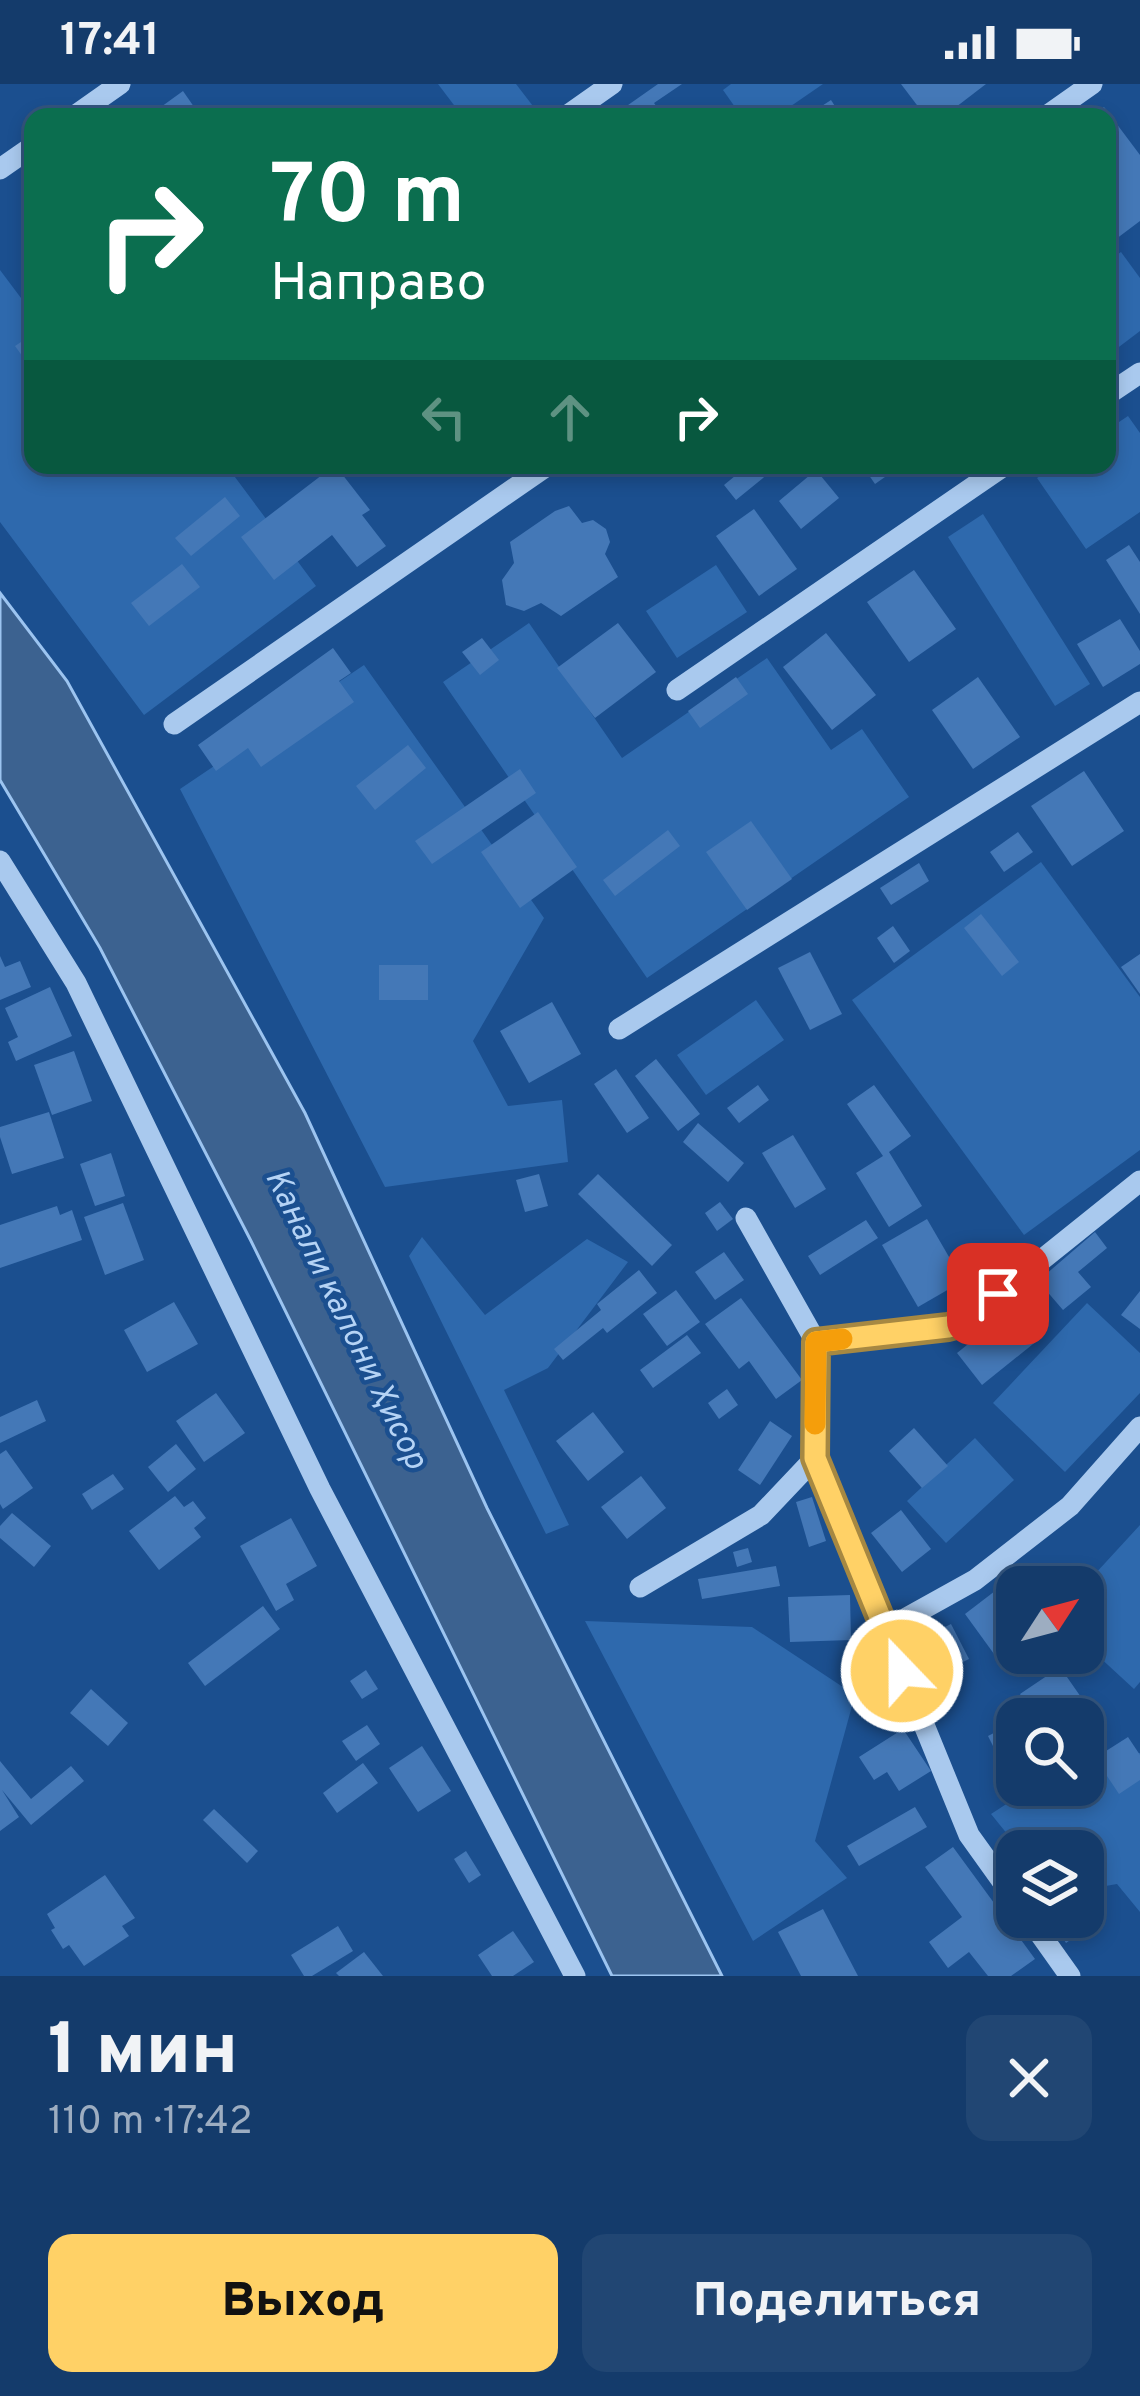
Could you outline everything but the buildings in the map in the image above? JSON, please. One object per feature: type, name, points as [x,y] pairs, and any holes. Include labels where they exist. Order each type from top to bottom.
[{"type":"street","points":[[87,108],[120,84]]},
{"type":"street","points":[[578,108],[612,84]]},
{"type":"street","points":[[1058,108],[1092,84]]},
{"type":"street","points":[[174,724],[535,474]]},
{"type":"street","points":[[677,690],[992,474]]},
{"type":"street","points":[[619,1029],[1140,702]]},
{"type":"street","points":[[0,861],[76,983],[320,1489],[575,1976]]},
{"type":"street","points":[[816,1342],[963,1323],[1140,1181]]},
{"type":"street","points":[[746,1218],[816,1342],[815,1458],[969,1835],[996,1873]]},
{"type":"street","points":[[885,1630],[975,1580],[1070,1506],[1140,1427]]},
{"type":"street","points":[[640,1587],[761,1515],[815,1458]]},
{"type":"street","points":[[1043,1938],[1070,1976]]},
{"type":"shaded area","points":[[438,84],[516,84],[534,108],[456,108]]},
{"type":"shaded area","points":[[731,84],[823,84],[788,108],[736,108],[723,90]]},
{"type":"shaded area","points":[[1121,252],[1140,278],[1140,331],[1116,349],[1116,256]]},
{"type":"shaded area","points":[[0,270],[24,302],[24,474],[233,474],[316,586],[144,715],[0,522]]},
{"type":"shaded area","points":[[1128,416],[1140,433],[1140,512],[1086,549],[1037,478],[1043,474],[1116,474],[1116,424]]},
{"type":"shaded area","points":[[983,514],[1090,684],[1055,706],[948,537]]},
{"type":"shaded area","points":[[716,565],[747,612],[677,658],[646,611]]},
{"type":"shaded area","points":[[529,623],[622,758],[767,658],[831,750],[862,729],[909,797],[647,978],[443,682]]},
{"type":"shaded area","points":[[364,665],[544,918],[473,1041],[508,1106],[562,1100],[568,1162],[385,1187],[180,789]]},
{"type":"shaded area","points":[[1041,862],[1140,997],[1140,1150],[1024,1235],[852,1000]]},
{"type":"shaded area","points":[[756,1000],[784,1040],[706,1095],[677,1055]]},
{"type":"shaded area","points":[[422,1237],[485,1315],[587,1239],[628,1262],[548,1368],[504,1390],[569,1525],[546,1534],[409,1256]]},
{"type":"shaded area","points":[[1087,1303],[1140,1353],[1140,1393],[1065,1472],[993,1403]]},
{"type":"shaded area","points":[[975,1438],[1014,1480],[946,1543],[907,1501]]},
{"type":"shaded area","points":[[1140,1525],[1140,1682],[1134,1689],[1104,1661],[1102,1566]]},
{"type":"shaded area","points":[[585,1621],[752,1627],[855,1695],[815,1841],[847,1878],[753,1941]]},
{"type":"shaded area","points":[[1140,1753],[1140,1912],[1117,1884],[1104,1886],[1104,1830],[1004,1830],[991,1814],[1003,1806],[1104,1806],[1104,1756]]},
{"type":"water","name":"Канали калони Ҳисор","points":[[0,593],[67,681],[305,1113],[487,1508],[722,1976],[612,1976],[251,1241],[100,948],[0,780]]},
{"type":"slow traffic","points":[[815,1424],[816,1342],[842,1339]]},
{"type":"route","points":[[902,1671],[815,1458],[816,1342],[948,1327],[963,1323],[998,1294]]}]
